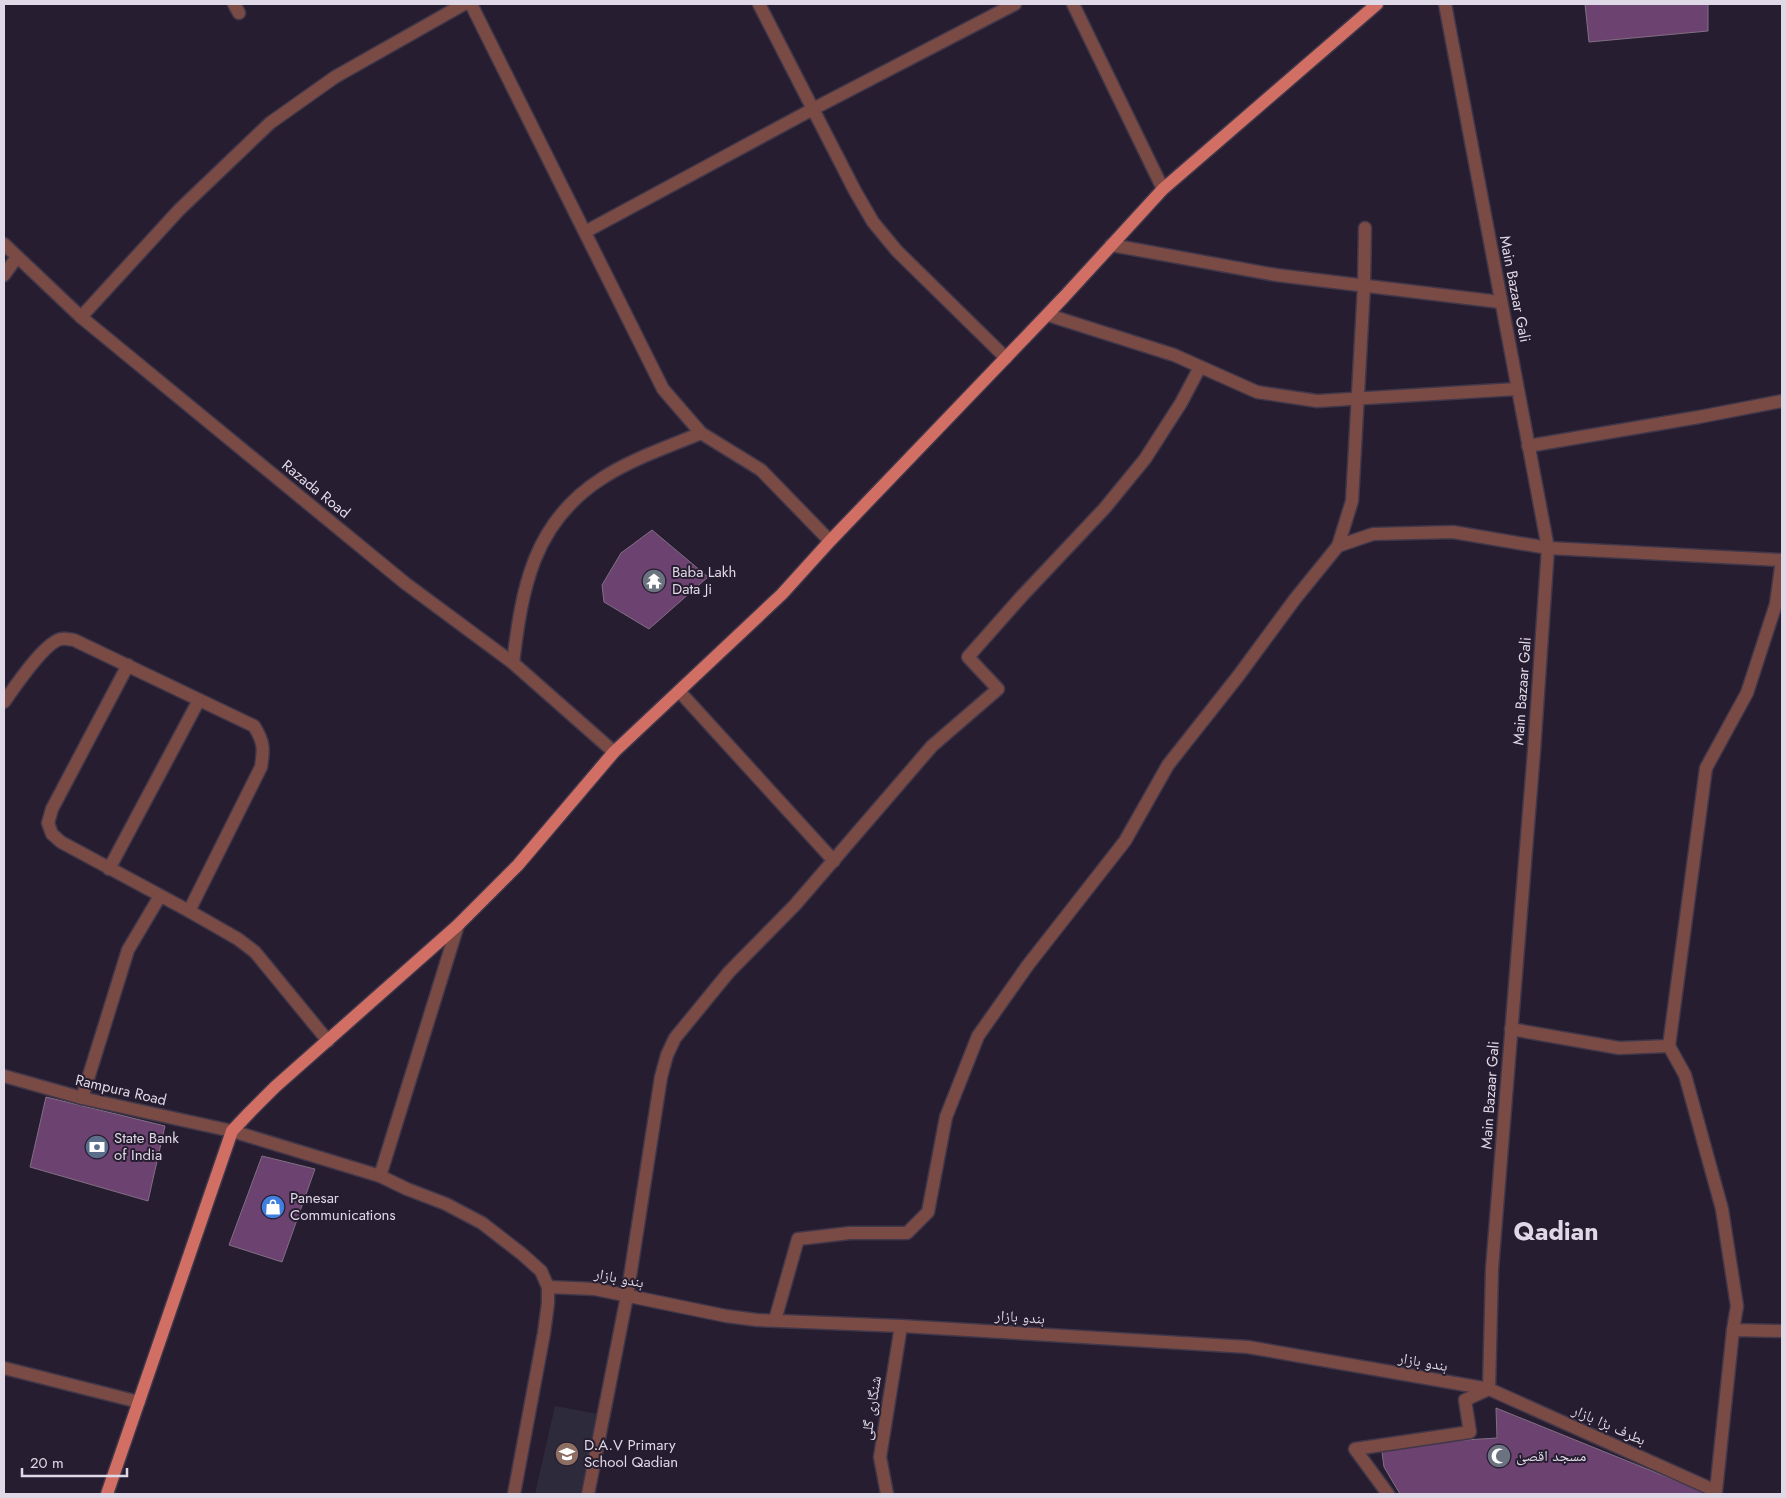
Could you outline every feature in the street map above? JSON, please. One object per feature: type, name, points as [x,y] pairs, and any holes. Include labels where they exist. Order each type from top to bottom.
[{"type":"main road","points":[[107,1494],[232,1132],[275,1087],[458,925],[518,865],[614,752],[782,594],[830,541],[1048,315],[1163,189],[1377,4]]},
{"type":"street","points":[[81,317],[179,210],[270,122],[335,76],[464,4]]},
{"type":"street","points":[[471,4],[663,389],[701,433],[762,470],[830,541]]},
{"type":"street","points":[[759,4],[873,222],[897,251],[1006,358]]},
{"type":"street","points":[[584,232],[813,109],[1015,4]]},
{"type":"street","points":[[1073,4],[1163,189]]},
{"type":"street","name":"Main Bazaar Gali","points":[[1445,4],[1548,548],[1534,751],[1492,1269],[1489,1389]]},
{"type":"street","points":[[775,1320],[798,1239],[850,1234],[907,1233],[928,1212],[946,1117],[978,1036],[1028,965],[1125,841],[1168,765],[1338,546],[1352,501],[1364,286],[1365,228]]},
{"type":"street","name":"Razada Road","points":[[4,244],[81,317],[405,582],[513,663],[614,752]]},
{"type":"street","points":[[1111,245],[1276,275],[1500,302]]},
{"type":"street","points":[[4,275],[17,257]]},
{"type":"street","points":[[1048,315],[1174,355],[1257,392],[1317,401],[1517,389]]},
{"type":"street","points":[[588,1494],[627,1296],[661,1077],[675,1038],[729,972],[795,905],[932,746],[998,689],[968,658],[1022,596],[1104,508],[1145,459],[1181,403],[1200,366]]},
{"type":"street","points":[[1528,446],[1782,401]]},
{"type":"street","points":[[513,663],[521,605],[530,570],[557,518],[576,497],[602,478],[633,462],[701,433]]},
{"type":"street","points":[[1338,546],[1373,534],[1453,532],[1548,548],[1782,560],[1776,604],[1747,694],[1706,768],[1669,1046],[1685,1075],[1722,1209],[1737,1306],[1733,1330],[1782,1331]]},
{"type":"street","points":[[4,702],[43,651],[52,642],[62,638],[74,640],[254,726],[262,738],[264,752],[261,767],[189,911]]},
{"type":"street","points":[[128,665],[52,809],[48,823],[52,834],[61,842],[238,939],[255,952],[328,1042]]},
{"type":"street","points":[[679,691],[834,861]]},
{"type":"street","points":[[109,869],[199,700]]},
{"type":"street","points":[[82,1098],[128,950],[160,896]]},
{"type":"street","points":[[380,1176],[458,925]]},
{"type":"street","points":[[1511,1029],[1619,1048],[1669,1046]]},
{"type":"street","name":"Rampura Road","points":[[4,1076],[82,1098],[232,1132],[380,1176],[446,1204],[482,1222],[541,1271],[548,1287]]},
{"type":"street","points":[[514,1494],[544,1333],[548,1287]]},
{"type":"street","name":"ہندو بازار","points":[[548,1287],[595,1289],[726,1316],[1248,1347],[1489,1389]]},
{"type":"street","name":"شنگاری گلی","points":[[887,1494],[880,1457],[901,1326]]},
{"type":"street","name":"بطرف بڑا بازار","points":[[1489,1389],[1716,1491],[1733,1330]]},
{"type":"street","points":[[4,1368],[139,1402]]},
{"type":"street","points":[[1388,1494],[1355,1449],[1470,1432],[1465,1400],[1489,1389]]},
{"type":"shaded area","name":"D.A.V Primary School Qadian","points":[[555,1406],[598,1414],[580,1494],[535,1494]]},
{"type":"building","points":[[1585,4],[1708,4],[1708,31],[1589,42]]},
{"type":"building","name":"Baba Lakh Data Ji","points":[[652,530],[708,577],[649,629],[604,602],[602,585],[621,553]]},
{"type":"building","name":"State Bank of India","points":[[46,1097],[165,1126],[148,1201],[30,1167]]},
{"type":"building","name":"Panesar Communications","points":[[262,1156],[315,1169],[282,1262],[229,1245]]},
{"type":"building","name":"مسجد اقصیٰ","points":[[1496,1408],[1709,1494],[1400,1494],[1384,1467],[1381,1445],[1497,1438]]},
{"type":"place","name":"Baba Lakh Data Ji","points":[[654,581]]},
{"type":"place","name":"State Bank of India","points":[[97,1147]]},
{"type":"place","name":"Panesar Communications","points":[[273,1207]]},
{"type":"place","name":"D.A.V Primary School Qadian","points":[[567,1454]]},
{"type":"place","name":"مسجد اقصیٰ","points":[[1499,1456]]},
{"type":"district","name":"Qadian","points":[[1556,1231]]}]
